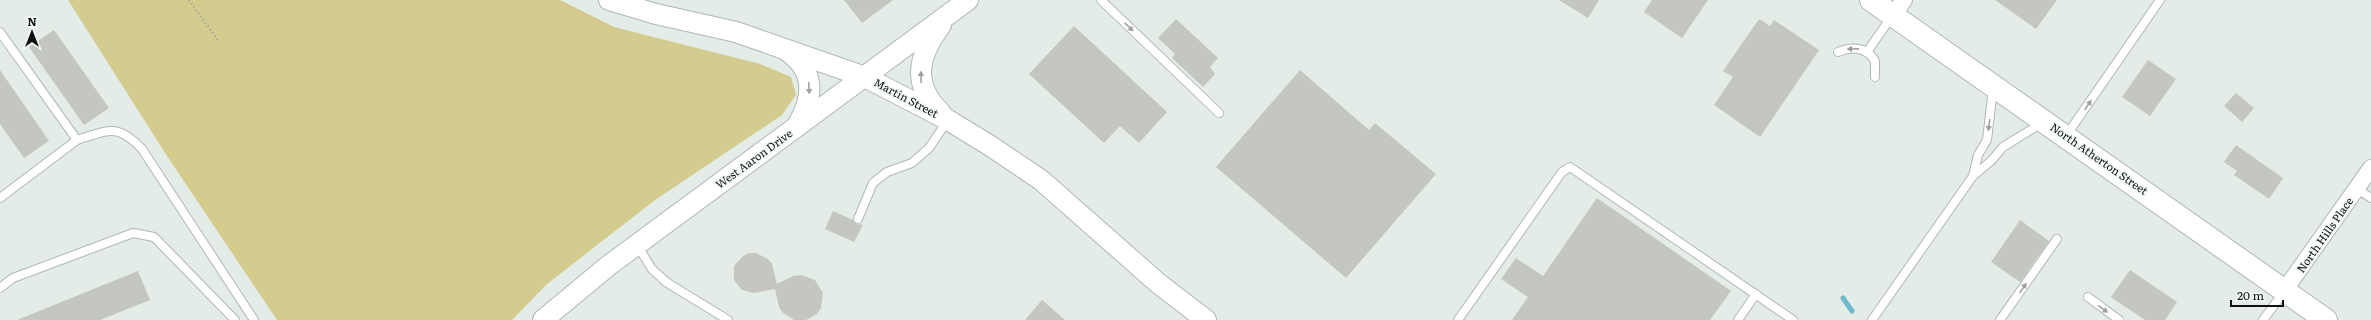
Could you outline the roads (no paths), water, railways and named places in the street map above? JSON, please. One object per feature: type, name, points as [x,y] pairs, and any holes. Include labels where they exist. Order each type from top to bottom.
[{"type":"main road","name":"North Atherton Street","points":[[1871,0],[1898,8],[1993,87],[2326,320]]},
{"type":"street","name":"Martin Street","points":[[609,0],[656,14],[736,32],[781,47],[865,77],[948,120],[989,144],[1041,180],[1158,284],[1206,320]]},
{"type":"street","name":"West Aaron Drive","points":[[543,320],[569,296],[968,0]]},
{"type":"street","points":[[948,120],[932,105],[922,86],[920,77],[922,65],[931,39],[949,14]]},
{"type":"street","points":[[781,47],[797,58],[803,66],[810,87],[807,106],[795,128]]},
{"type":"street","name":"North Hills Place","points":[[2284,291],[2371,168]]},
{"type":"street","name":"Martin Street","points":[[1158,284],[1188,320]]},
{"type":"lane","points":[[1101,0],[1219,113]]},
{"type":"lane","points":[[2066,137],[2160,0]]},
{"type":"lane","points":[[1867,52],[1898,8]]},
{"type":"lane","points":[[0,32],[77,140]]},
{"type":"lane","points":[[1838,52],[1852,48],[1867,52],[1875,61],[1875,77]]},
{"type":"lane","points":[[1973,176],[1978,155],[1987,140],[1993,87]]},
{"type":"lane","points":[[858,219],[874,183],[887,172],[912,164],[929,148],[948,120]]},
{"type":"lane","points":[[1872,320],[1973,176],[1991,161],[2003,146],[2044,122]]},
{"type":"lane","points":[[0,198],[77,140],[111,130],[128,134],[142,149],[254,320]]},
{"type":"lane","points":[[1458,320],[1562,172],[1570,167],[1793,320]]},
{"type":"lane","points":[[2357,189],[2371,198]]},
{"type":"lane","points":[[0,288],[13,278],[133,233],[154,237],[235,320]]},
{"type":"lane","points":[[2000,320],[2057,239]]},
{"type":"lane","points":[[637,245],[652,269],[666,282],[728,320]]},
{"type":"lane","name":"North Hills Place","points":[[2263,320],[2284,291]]},
{"type":"lane","points":[[1738,320],[1756,294]]},
{"type":"lane","points":[[2088,297],[2119,320]]},
{"type":"waterway","points":[[1843,298],[1852,311]]}]
